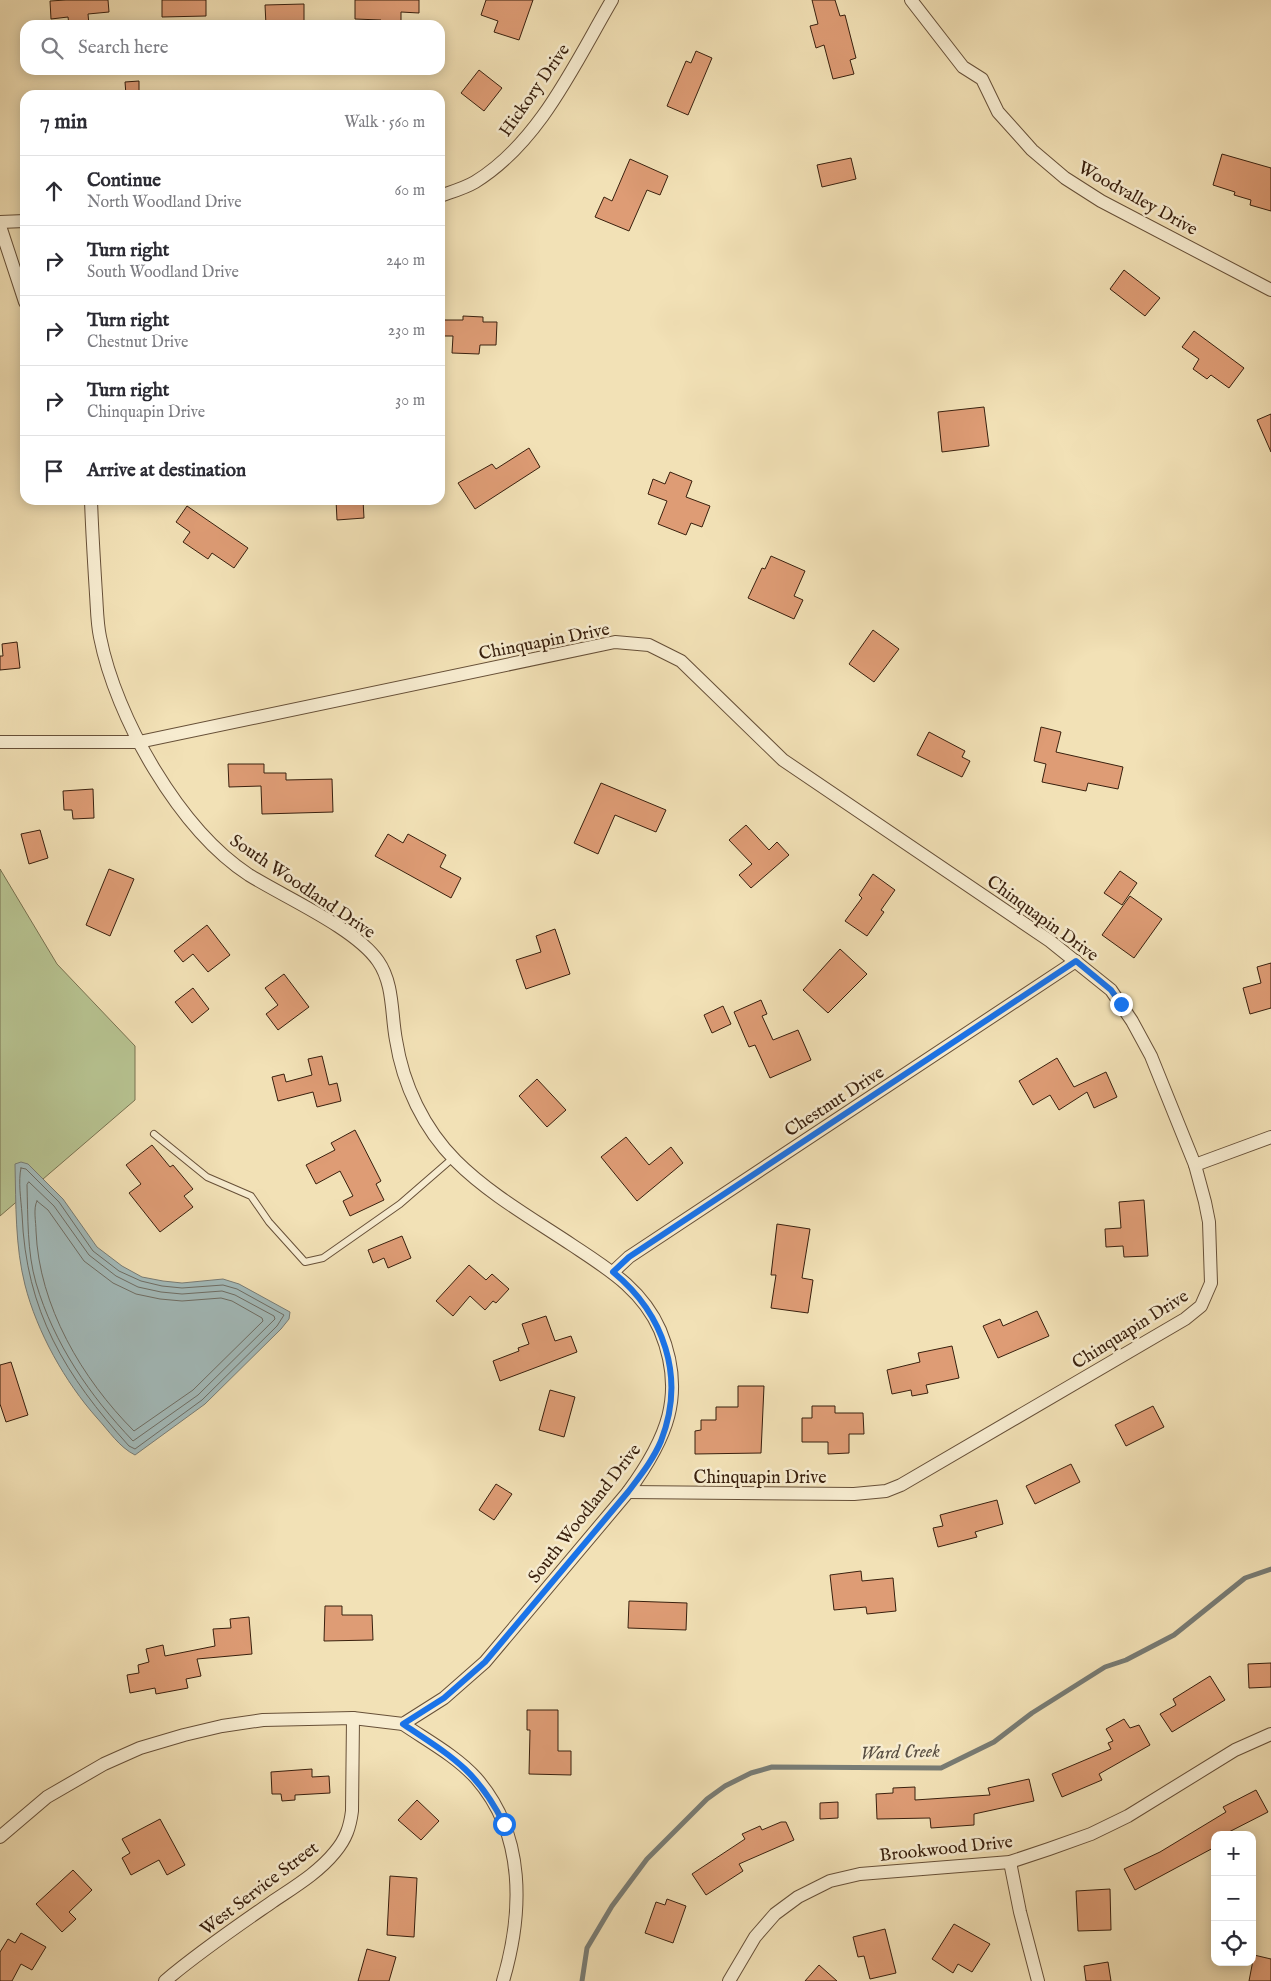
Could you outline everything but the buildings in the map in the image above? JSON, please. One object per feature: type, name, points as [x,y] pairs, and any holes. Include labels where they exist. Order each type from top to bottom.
[{"type":"street","name":"Hickory Drive","points":[[445,194],[475,182],[514,150],[557,94],[612,0]]},
{"type":"street","name":"Woodvalley Drive","points":[[911,0],[964,67],[982,80],[998,112],[1032,150],[1065,178],[1101,201],[1271,290]]},
{"type":"street","points":[[0,222],[20,221]]},
{"type":"street","points":[[0,226],[20,287]]},
{"type":"street","name":"South Woodland Drive","points":[[91,505],[99,633],[113,687],[126,719],[139,742],[191,821],[216,850],[250,875],[359,941],[377,959],[387,979],[397,1050],[413,1098],[429,1128],[453,1158],[486,1187],[613,1272],[630,1286],[650,1311],[666,1346],[671,1377],[670,1408],[661,1442],[649,1464],[628,1492],[485,1662],[444,1698],[403,1724]]},
{"type":"street","name":"Chinquapin Drive","points":[[0,742],[139,742],[615,642],[649,645],[681,661],[783,760],[1050,941],[1111,990],[1132,1021],[1159,1074],[1195,1165],[1210,1222],[1212,1252],[1211,1283],[1201,1306],[1185,1319],[901,1485],[870,1494],[628,1492]]},
{"type":"street","name":"Chestnut Drive","points":[[613,1272],[629,1257],[1076,961]]},
{"type":"street","points":[[1195,1165],[1271,1137]]},
{"type":"street","points":[[0,1837],[47,1797],[104,1764],[140,1748],[222,1726],[263,1720],[353,1718],[403,1724],[454,1758],[476,1778],[492,1800],[504,1824],[514,1858],[518,1901],[504,1981]]},
{"type":"street","name":"West Service Street","points":[[165,1981],[226,1934],[307,1878],[328,1860],[341,1844],[350,1826],[352,1811],[353,1718]]},
{"type":"street","name":"Brookwood Drive","points":[[729,1981],[755,1937],[774,1914],[798,1897],[830,1881],[860,1874],[1010,1862],[1091,1834],[1128,1816],[1235,1750],[1271,1734]]},
{"type":"street","points":[[1010,1862],[1020,1912],[1038,1981]]},
{"type":"lane","points":[[154,1134],[207,1177],[251,1196],[269,1222],[305,1262],[323,1258],[385,1215],[453,1158]]},
{"type":"green space","points":[[0,869],[57,964],[135,1046],[135,1100],[0,1216]]},
{"type":"water","points":[[21,1162],[28,1164],[63,1199],[97,1247],[122,1266],[142,1277],[163,1281],[182,1283],[223,1279],[239,1284],[290,1312],[289,1319],[281,1329],[205,1404],[135,1455],[124,1448],[74,1389],[54,1356],[37,1321],[25,1285],[18,1240],[15,1164]]},
{"type":"waterway","name":"Ward Creek","points":[[582,1981],[587,1948],[612,1906],[647,1859],[707,1799],[725,1786],[751,1773],[772,1767],[941,1768],[994,1742],[1032,1713],[1105,1667],[1126,1660],[1174,1635],[1245,1578],[1271,1569]]},
{"type":"route","points":[[504,1824],[492,1800],[476,1778],[454,1758],[403,1724],[444,1698],[485,1662],[556,1580],[628,1492],[649,1464],[661,1442],[668,1419],[671,1392],[671,1377],[666,1346],[650,1311],[642,1299],[613,1272],[629,1257],[1054,978],[1076,961],[1111,990],[1121,1004]]}]
